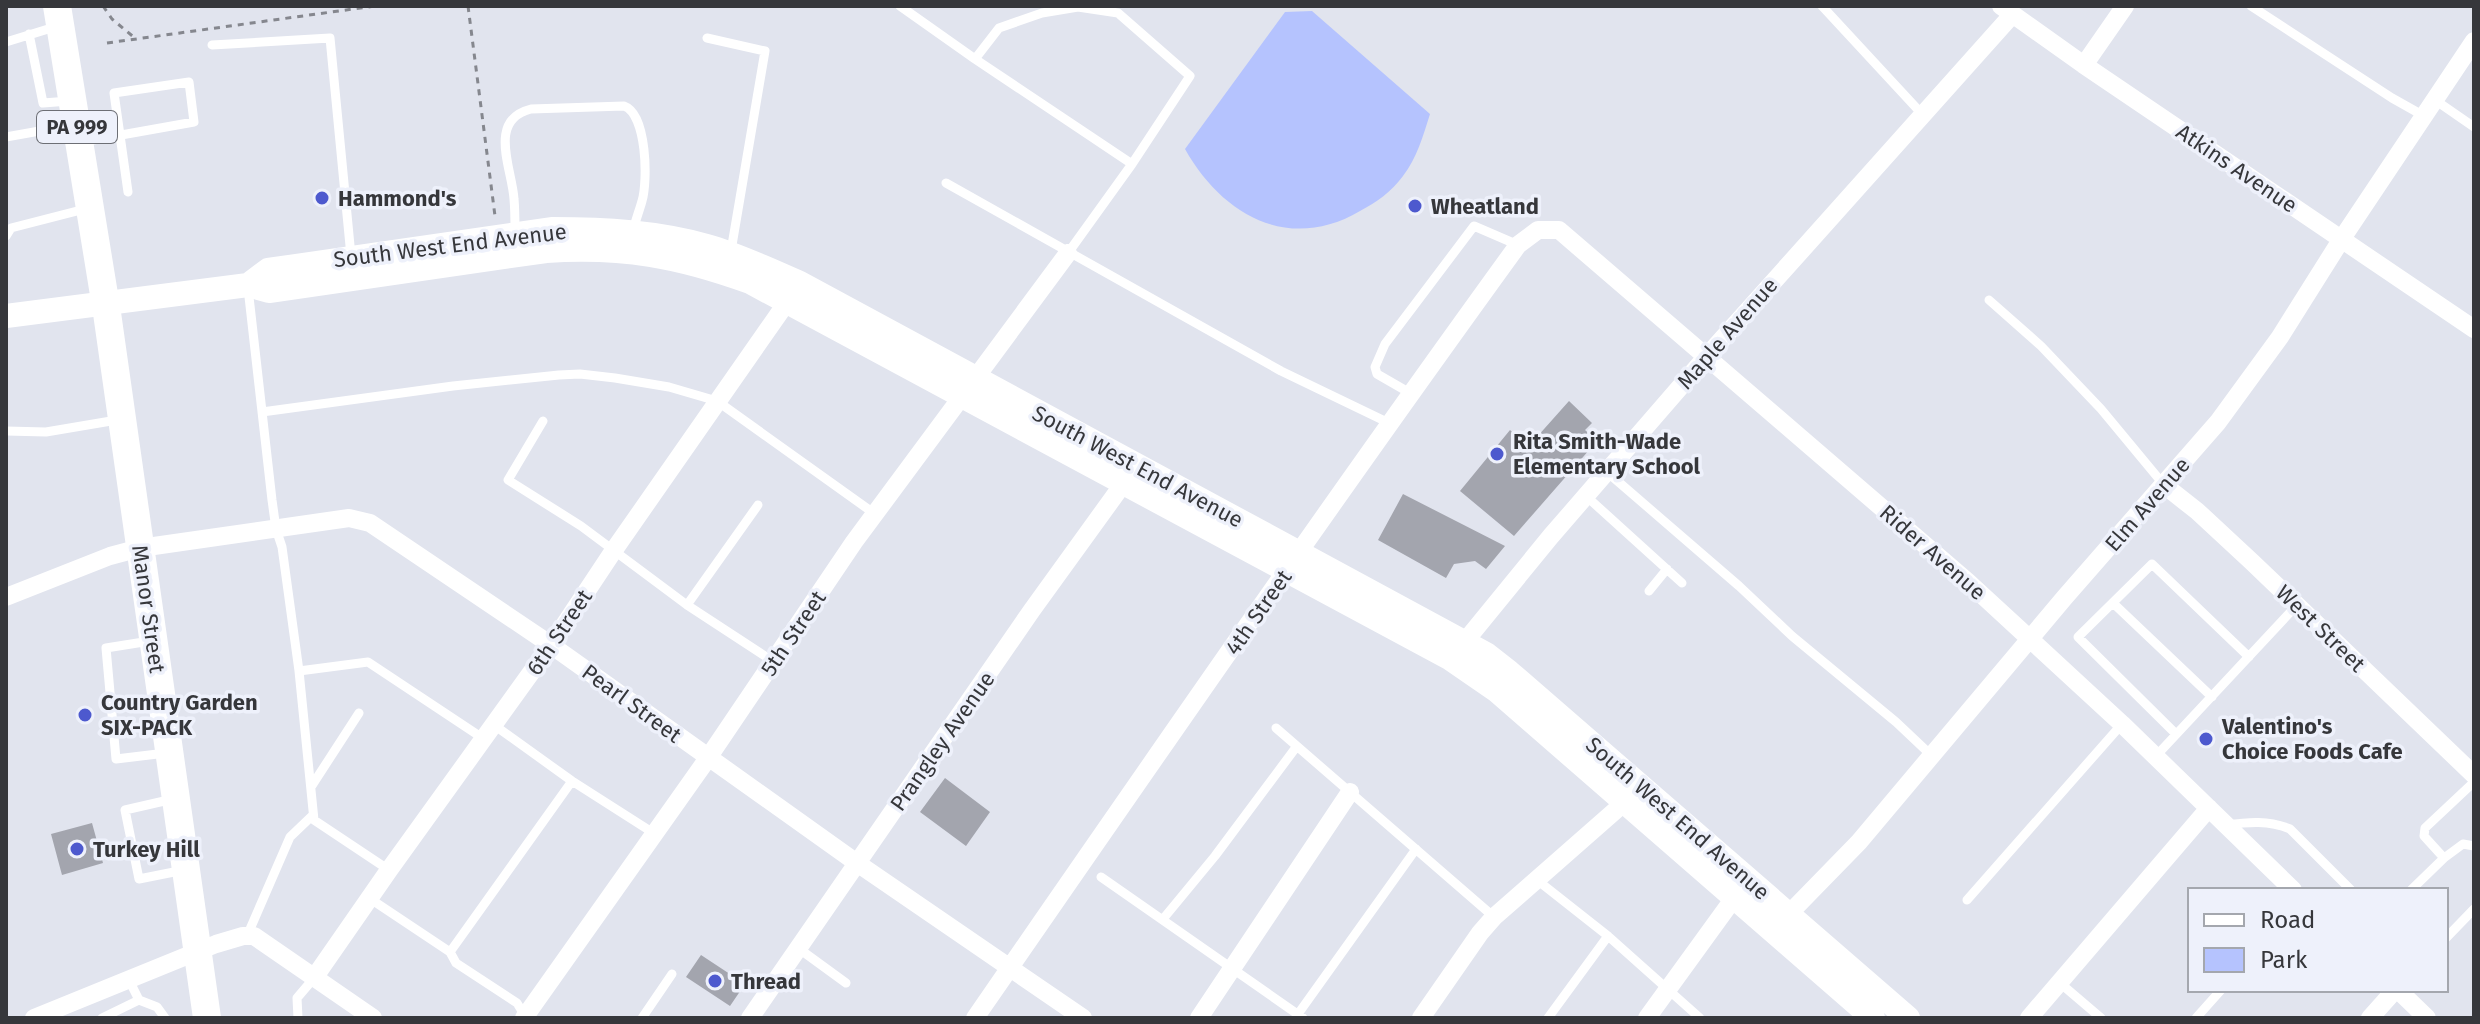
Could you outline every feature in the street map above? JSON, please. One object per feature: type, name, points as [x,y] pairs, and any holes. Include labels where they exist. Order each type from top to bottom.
[{"type":"main road","name":"PA 999","points":[[59,16],[89,208]]},
{"type":"main road","name":"Manor Street","points":[[89,208],[207,1018]]},
{"type":"main road","name":"South West End Avenue","points":[[6,316],[248,285],[268,270],[352,268],[553,229],[633,232],[683,240],[730,254],[794,293],[1293,562],[1458,650],[1509,672],[1734,898],[1780,922]]},
{"type":"main road","name":"South West End Avenue","points":[[508,238],[668,256],[794,293]]},
{"type":"main road","name":"South West End Avenue","points":[[1633,795],[1780,922],[1875,1013],[1908,1018]]},
{"type":"street","points":[[2084,65],[2125,6]]},
{"type":"street","name":"Maple Avenue","points":[[1458,650],[1707,356],[1922,114],[2006,10]]},
{"type":"street","name":"Atkins Avenue","points":[[2006,10],[2474,329]]},
{"type":"street","name":"Elm Avenue","points":[[1780,922],[1859,842],[2218,422],[2280,337],[2474,41]]},
{"type":"street","name":"Rider Avenue","points":[[1518,245],[1538,230],[1559,230],[1968,582],[2156,756],[2291,888]]},
{"type":"street","name":"4th Street","points":[[975,1018],[1159,750],[1518,245]]},
{"type":"street","name":"5th Street","points":[[526,1017],[875,514],[1068,253]]},
{"type":"street","name":"6th Street","points":[[314,978],[551,645],[794,293]]},
{"type":"street","name":"Prangley Avenue","points":[[750,1018],[1130,474]]},
{"type":"street","name":"West Street","points":[[2164,485],[2197,511],[2472,772]]},
{"type":"street","name":"Pearl Street","points":[[6,597],[110,556],[140,548],[349,518],[370,523],[551,645],[857,863],[1083,1018]]},
{"type":"street","points":[[1199,1018],[1350,792]]},
{"type":"street","points":[[1421,1018],[1494,917],[1633,795]]},
{"type":"street","points":[[2029,1018],[2209,808]]},
{"type":"street","points":[[1647,1018],[1734,898]]},
{"type":"street","points":[[45,1016],[198,952],[254,936],[373,1018]]},
{"type":"street","points":[[2370,1018],[2394,992]]},
{"type":"street","points":[[2398,992],[2427,1018]]},
{"type":"lane","points":[[900,6],[1132,164]]},
{"type":"lane","points":[[1822,6],[1922,114]]},
{"type":"lane","points":[[2251,6],[2392,98],[2430,108],[2474,127]]},
{"type":"lane","points":[[975,59],[999,28],[1042,13],[1078,7],[1118,13],[1190,76],[1068,253]]},
{"type":"lane","points":[[6,42],[29,34],[59,16]]},
{"type":"lane","points":[[29,34],[43,103],[76,122],[119,136],[194,122],[189,82],[114,93],[119,136],[128,192]]},
{"type":"lane","points":[[212,45],[330,38],[352,268]]},
{"type":"lane","points":[[707,38],[765,51],[730,254]]},
{"type":"lane","points":[[508,238],[514,198],[505,141],[512,118],[531,109],[624,106],[632,110],[638,121],[644,166],[642,202],[633,232]]},
{"type":"lane","points":[[6,137],[76,122]]},
{"type":"lane","points":[[946,183],[1281,371],[1389,423]]},
{"type":"lane","points":[[6,236],[11,228],[89,208]]},
{"type":"lane","points":[[1410,393],[1377,374],[1375,367],[1385,344],[1474,226],[1518,245]]},
{"type":"lane","points":[[248,285],[276,529],[282,547],[299,671],[314,820],[389,870]]},
{"type":"lane","points":[[1989,300],[2041,346],[2101,409],[2164,485]]},
{"type":"lane","points":[[262,412],[453,386],[580,374],[669,387],[717,401],[875,514]]},
{"type":"lane","points":[[6,431],[46,432],[122,419]]},
{"type":"lane","points":[[543,421],[508,480],[581,526],[687,605],[774,662]]},
{"type":"lane","points":[[1607,472],[1932,756]]},
{"type":"lane","points":[[1586,496],[1682,583]]},
{"type":"lane","points":[[687,605],[758,505]]},
{"type":"lane","points":[[2176,734],[2078,637],[2152,564],[2249,657]]},
{"type":"lane","points":[[1649,591],[1667,569]]},
{"type":"lane","points":[[2113,603],[2212,697]]},
{"type":"lane","points":[[2156,756],[2296,606]]},
{"type":"lane","points":[[153,641],[106,648],[116,759],[169,753]]},
{"type":"lane","points":[[299,671],[368,662],[572,781],[655,834]]},
{"type":"lane","points":[[311,787],[359,713]]},
{"type":"lane","points":[[1967,900],[2122,724]]},
{"type":"lane","points":[[1276,728],[1494,917]]},
{"type":"lane","points":[[1163,919],[1215,856],[1297,746]]},
{"type":"lane","points":[[2444,858],[2424,836],[2425,828],[2472,772]]},
{"type":"lane","points":[[450,952],[572,781]]},
{"type":"lane","points":[[176,798],[125,810],[139,879],[186,869]]},
{"type":"lane","points":[[247,936],[290,837],[313,815]]},
{"type":"lane","points":[[2226,825],[2247,822],[2290,829],[2349,888]]},
{"type":"lane","points":[[2413,888],[2463,844],[2474,846]]},
{"type":"lane","points":[[1101,877],[1301,1016],[1416,849]]},
{"type":"lane","points":[[1537,880],[1608,936],[1700,1018]]},
{"type":"lane","points":[[369,898],[450,952],[456,963],[517,1003],[526,1017]]},
{"type":"lane","points":[[2448,936],[2474,909]]},
{"type":"lane","points":[[1548,1018],[1608,936]]},
{"type":"lane","points":[[798,948],[846,983]]},
{"type":"lane","points":[[642,1018],[672,974]]},
{"type":"lane","points":[[298,1018],[297,998],[314,978]]},
{"type":"lane","points":[[129,980],[139,1000],[157,1007],[165,1018]]},
{"type":"lane","points":[[2060,983],[2101,1018]]},
{"type":"lane","points":[[2196,1018],[2219,992]]},
{"type":"lane","points":[[107,1017],[139,1000]]},
{"type":"path","points":[[103,6],[112,19],[136,39]]},
{"type":"path","points":[[107,43],[375,6]]},
{"type":"path","points":[[468,6],[508,238]]},
{"type":"green space","points":[[1312,11],[1430,114],[1408,169],[1383,196],[1334,223],[1308,228],[1283,227],[1238,209],[1200,172],[1185,149],[1285,12]]},
{"type":"building","points":[[1569,401],[1592,423],[1585,430],[1597,441],[1514,536],[1460,491],[1510,430],[1528,447]]},
{"type":"building","points":[[1403,494],[1505,546],[1486,569],[1475,561],[1454,564],[1446,578],[1378,540]]},
{"type":"building","points":[[945,778],[990,812],[966,846],[920,812]]},
{"type":"building","name":"Turkey Hill","points":[[92,823],[103,863],[62,875],[51,834]]},
{"type":"building","name":"Thread","points":[[701,955],[745,984],[730,1006],[686,977]]},
{"type":"place","name":"Hammond's","points":[[322,198]]},
{"type":"place","name":"Wheatland","points":[[1415,206]]},
{"type":"place","name":"Rita Smith-Wade Elementary School","points":[[1497,454]]},
{"type":"place","name":"Country Garden SIX-PACK","points":[[85,715]]},
{"type":"place","name":"Valentino's Choice Foods Cafe","points":[[2206,739]]},
{"type":"place","name":"Turkey Hill","points":[[77,849]]},
{"type":"place","name":"Thread","points":[[715,981]]}]
